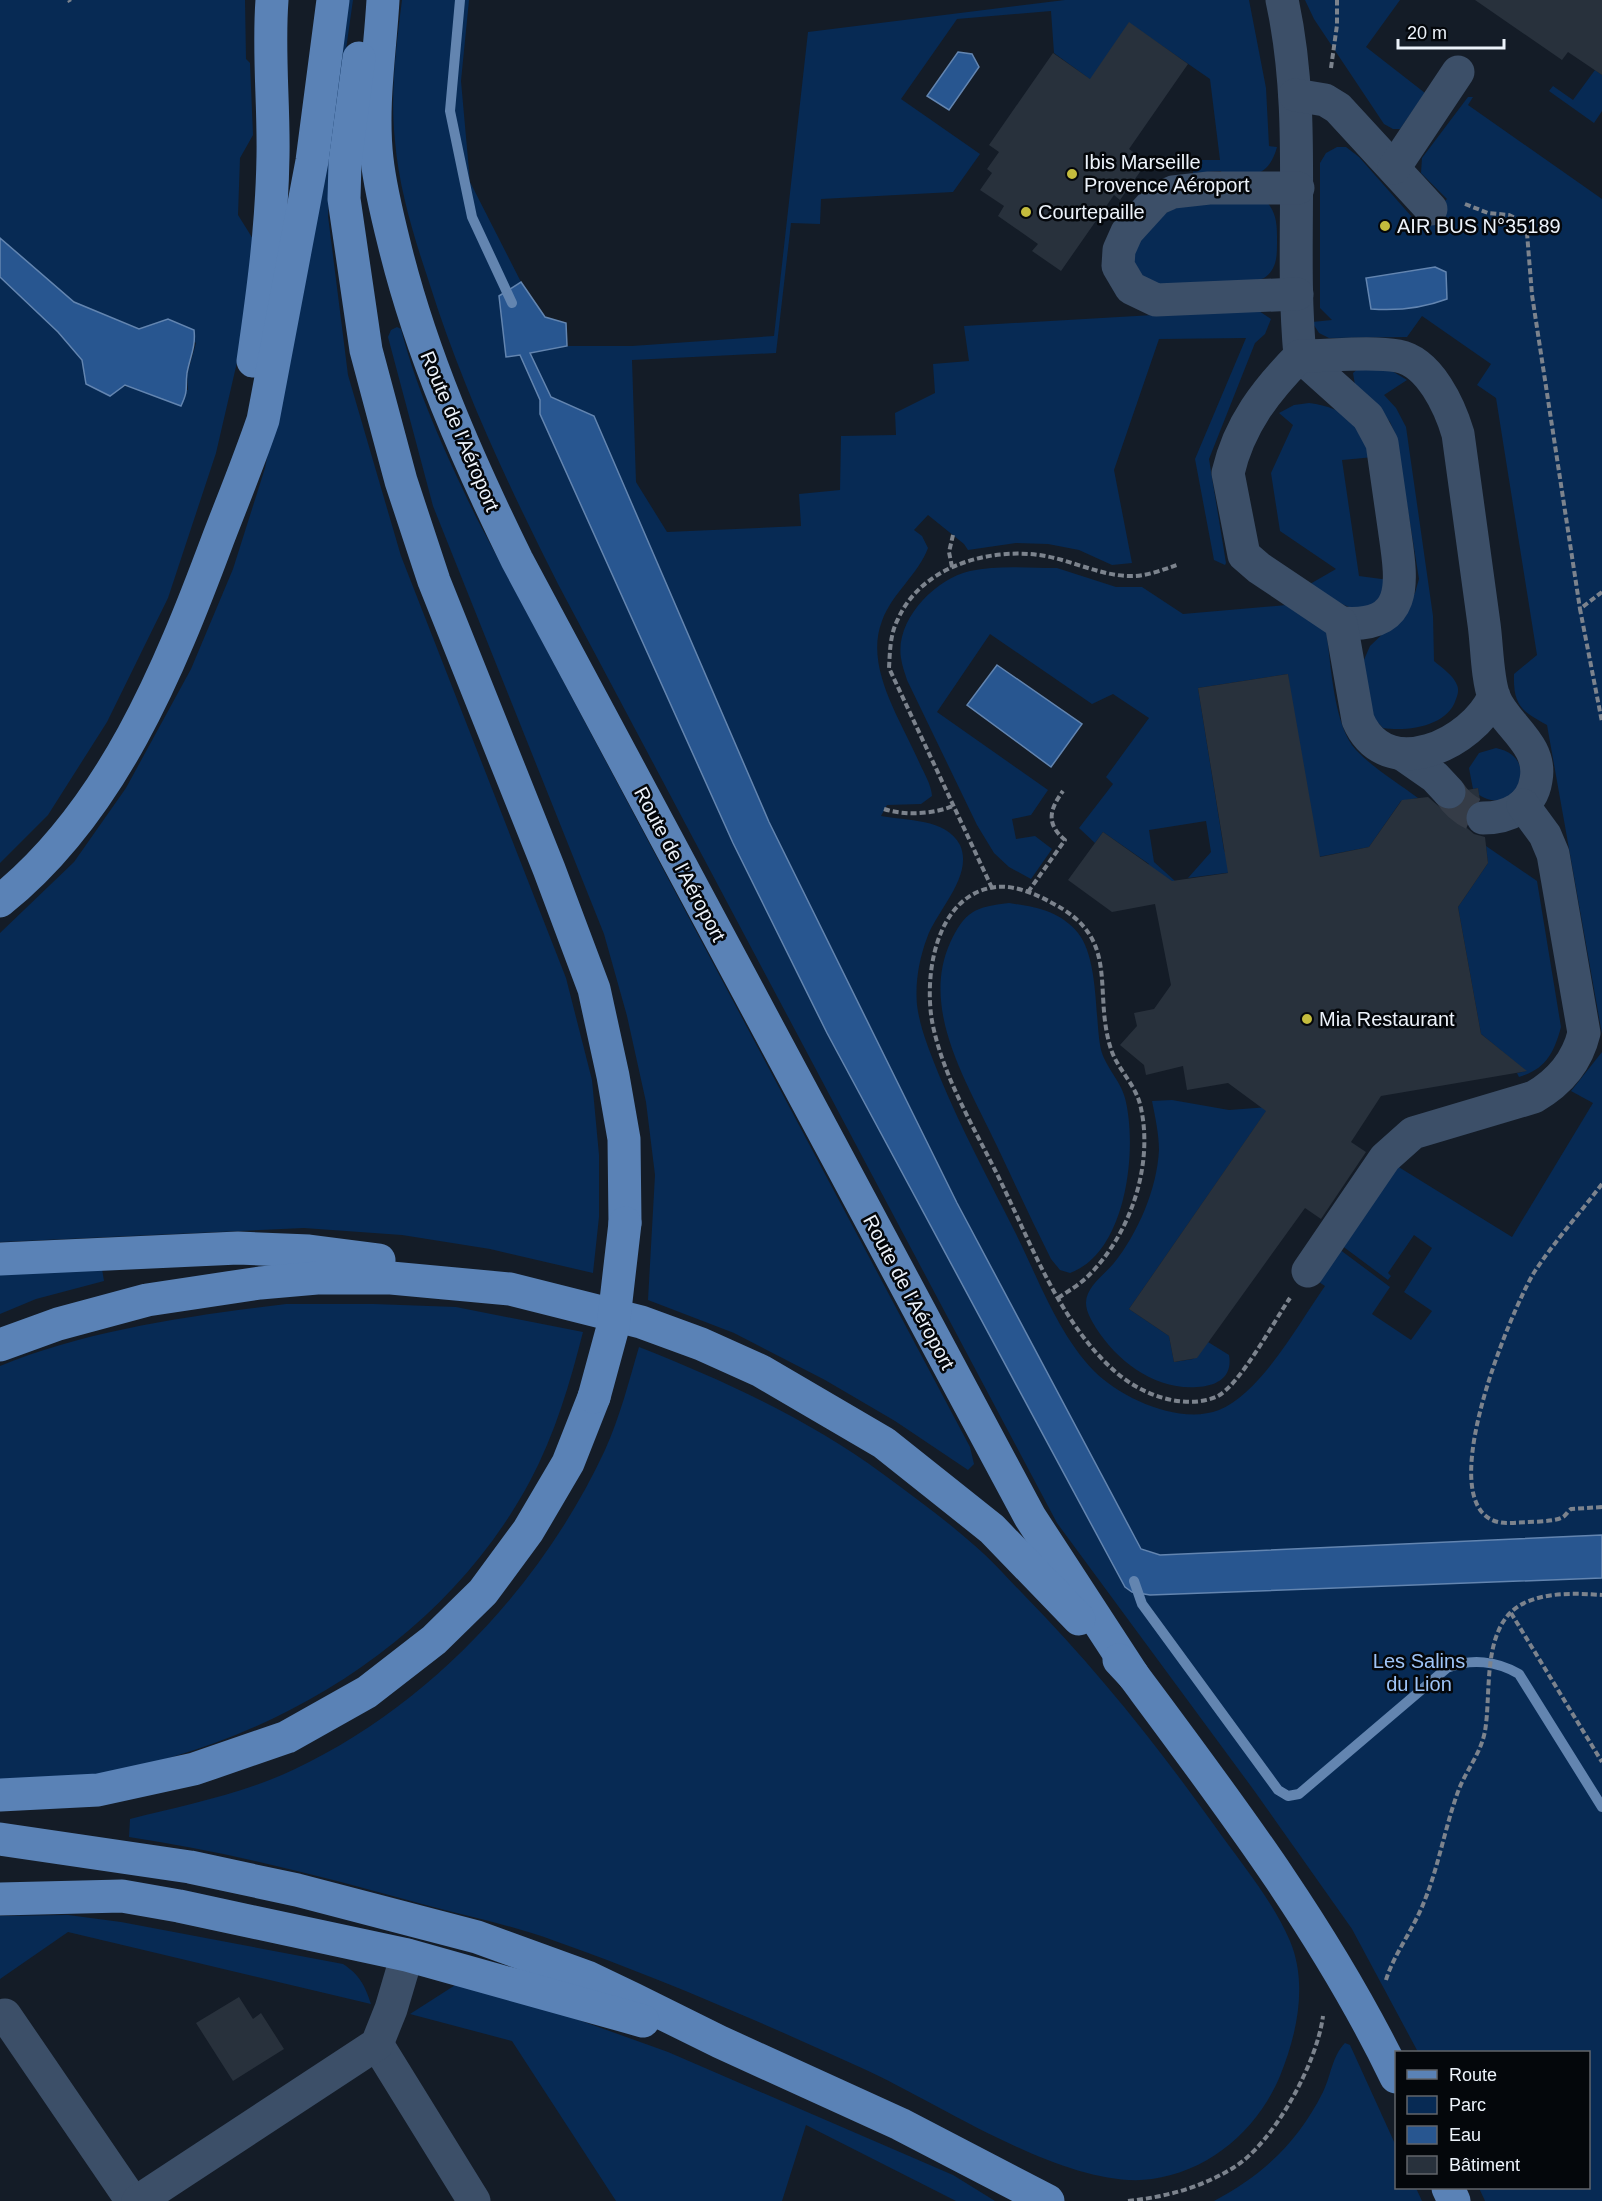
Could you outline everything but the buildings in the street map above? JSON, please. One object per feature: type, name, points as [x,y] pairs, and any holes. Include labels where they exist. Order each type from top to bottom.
[{"type":"main road","points":[[217,542],[250,378],[267,262],[273,155],[272,0]]},
{"type":"main road","points":[[0,901],[67,833],[112,770],[180,639],[263,420],[312,161],[333,0]]},
{"type":"main road","points":[[0,1795],[98,1790],[194,1769],[287,1737],[367,1692],[434,1640],[483,1592],[528,1531],[568,1462],[594,1397],[613,1328],[625,1223],[624,1139],[594,989],[549,869],[434,581],[401,481],[366,351],[344,199],[344,180],[358,62],[370,0]]},
{"type":"main road","name":"Route de l'Aéroport","points":[[383,0],[375,124],[376,159],[384,203],[417,327],[443,398],[480,485],[517,560],[1030,1517],[1133,1676]]},
{"type":"main road","points":[[0,1259],[238,1248],[309,1251],[384,1261],[510,1288],[641,1322],[701,1344],[761,1371],[829,1408],[884,1443],[992,1529],[1133,1676],[1260,1846],[1366,2015],[1395,2075]]},
{"type":"main road","points":[[0,1345],[58,1324],[147,1300],[260,1282],[317,1278],[391,1278],[510,1288]]},
{"type":"main road","points":[[0,1839],[190,1867],[297,1890],[477,1937],[586,1977],[720,2043],[900,2124],[1048,2201]]},
{"type":"main road","points":[[0,1899],[122,1896],[179,1906],[406,1955],[720,2043]]},
{"type":"street","points":[[1282,0],[1310,98],[1298,188],[1297,308],[1300,356],[1368,417],[1382,443],[1401,578],[1399,590],[1386,614],[1373,623],[1341,623],[1259,568],[1244,555],[1228,472],[1254,409],[1275,381],[1300,356],[1399,356],[1415,364],[1436,384],[1450,406],[1458,434],[1494,696],[1531,748],[1536,763],[1537,779],[1532,793],[1523,805],[1511,814],[1497,818],[1483,818]]},
{"type":"street","points":[[1394,168],[1458,72]]},
{"type":"street","points":[[1310,98],[1338,108],[1431,209]]},
{"type":"street","points":[[1297,308],[1156,300],[1131,288],[1118,266],[1119,250],[1127,232],[1157,199],[1173,192],[1209,188],[1298,188]]},
{"type":"street","points":[[1341,623],[1362,730],[1378,745],[1402,754],[1435,777],[1449,792]]},
{"type":"street","points":[[1402,754],[1418,754],[1437,749],[1461,736],[1487,711],[1494,696]]},
{"type":"street","points":[[1308,1271],[1385,1158],[1397,1145],[1413,1133],[1534,1097],[1549,1089],[1563,1075],[1580,1048],[1584,1033],[1553,854],[1545,835],[1523,805]]},
{"type":"street","points":[[138,2201],[377,2044],[391,2009],[406,1955]]},
{"type":"street","points":[[5,2015],[132,2201]]},
{"type":"street","points":[[377,2044],[474,2201]]},
{"type":"path","points":[[1310,98],[1336,37],[1337,0]]},
{"type":"path","points":[[1431,209],[1444,210],[1460,202],[1488,213],[1509,215],[1521,221],[1527,232],[1532,296],[1580,609],[1602,722]]},
{"type":"path","points":[[952,567],[949,552],[953,535]]},
{"type":"path","points":[[992,888],[889,668],[890,642],[898,618],[912,596],[952,567],[1004,554],[1038,555],[1131,577],[1156,573],[1177,565]]},
{"type":"path","points":[[1580,609],[1602,592]]},
{"type":"path","points":[[1028,892],[1065,840],[1055,831],[1051,822],[1054,803],[1063,791]]},
{"type":"path","points":[[884,809],[894,812],[933,812],[953,806]]},
{"type":"path","points":[[1058,1298],[1084,1280],[1118,1235],[1131,1209],[1139,1182],[1144,1158],[1145,1130],[1136,1094],[1110,1046],[1104,986],[1091,935],[1067,910],[1028,892],[1006,887],[992,888],[974,895],[958,907],[942,931],[934,955],[928,989],[933,1023],[954,1086],[1058,1298],[1098,1354],[1118,1375],[1158,1397],[1200,1401],[1218,1396],[1232,1385],[1308,1271]]},
{"type":"path","points":[[1602,1184],[1535,1271],[1515,1308],[1478,1414],[1470,1470],[1474,1501],[1486,1517],[1508,1523],[1561,1518],[1571,1509],[1602,1508]]},
{"type":"path","points":[[1385,1987],[1386,1978],[1410,1935],[1425,1900],[1450,1812],[1465,1774],[1480,1751],[1485,1731],[1492,1657],[1500,1631],[1510,1612],[1535,1599],[1578,1593],[1602,1595]]},
{"type":"path","points":[[1510,1612],[1602,1762]]},
{"type":"path","points":[[1128,2201],[1178,2193],[1235,2167],[1262,2140],[1303,2080],[1323,2010]]},
{"type":"green space","points":[[0,0],[245,0],[246,59],[250,63],[253,135],[240,158],[238,215],[253,239],[244,332],[216,453],[168,598],[107,722],[48,815],[0,863],[0,277],[58,332],[82,360],[86,384],[188,390],[187,375],[196,343],[168,319],[140,329],[74,302],[0,238]]},
{"type":"green space","points":[[347,0],[353,0],[333,141],[328,216],[348,375],[401,556],[566,978],[592,1080],[599,1155],[599,1217],[593,1273],[490,1249],[402,1235],[304,1228],[0,1242],[0,933],[74,862],[126,788],[191,669],[233,569],[265,468],[312,233]]},
{"type":"green space","name":"Les Salins du Lion","points":[[402,0],[469,0],[461,81],[470,182],[521,282],[499,296],[506,357],[520,354],[540,400],[540,414],[733,843],[827,1033],[1125,1587],[1224,1552],[1160,1555],[1141,1549],[957,1203],[769,822],[594,416],[551,397],[529,353],[567,346],[632,346],[774,336],[808,32],[1065,0],[1249,0],[1266,88],[1269,146],[1277,147],[1269,165],[1264,170],[1250,175],[1223,178],[1221,171],[1193,173],[1195,160],[1220,160],[1210,79],[1129,23],[1091,80],[1054,53],[1051,11],[957,19],[901,99],[980,154],[953,192],[821,199],[820,224],[791,223],[776,353],[632,360],[636,482],[667,532],[801,526],[799,494],[840,490],[841,436],[896,435],[895,413],[935,393],[933,364],[969,361],[964,326],[1256,309],[1271,319],[1265,334],[1255,343],[1209,459],[1225,565],[1214,560],[1195,459],[1246,338],[1159,339],[1114,470],[1132,563],[1112,565],[1079,550],[1048,544],[1016,543],[968,550],[964,544],[928,515],[914,530],[922,536],[928,548],[918,567],[886,611],[878,639],[878,657],[887,693],[927,779],[932,796],[921,804],[887,805],[881,816],[935,825],[954,836],[960,845],[963,857],[958,881],[924,946],[918,971],[917,1005],[920,1023],[939,1075],[966,1135],[1059,1323],[1094,1371],[1120,1391],[1152,1407],[1170,1412],[1204,1414],[1219,1410],[1250,1389],[1278,1356],[1325,1286],[1316,1280],[1339,1249],[1390,1287],[1372,1314],[1411,1340],[1432,1311],[1404,1292],[1432,1248],[1414,1235],[1388,1273],[1391,1276],[1388,1280],[1341,1245],[1397,1166],[1512,1237],[1593,1103],[1571,1091],[1602,1052],[1602,2201],[1485,2201],[1479,2189],[1590,2189],[1590,2051],[1417,2051],[1352,1929],[1253,1789],[1057,1523],[558,584],[487,435],[442,321],[423,265],[404,195],[395,141],[393,88]]},
{"type":"green space","points":[[1305,0],[1400,0],[1366,47],[1425,93],[1400,129],[1393,129],[1384,124],[1314,19]]},
{"type":"green space","points":[[1595,70],[1602,75],[1602,111],[1594,123],[1549,91],[1553,86],[1573,100]]},
{"type":"green space","points":[[1468,97],[1473,97],[1468,105],[1602,199],[1602,1034],[1547,725],[1520,706],[1515,693],[1514,674],[1537,655],[1496,398],[1477,385],[1491,364],[1422,316],[1407,337],[1329,338],[1319,333],[1312,322],[1332,320],[1320,308],[1320,163],[1326,153],[1337,147],[1346,147],[1359,157],[1419,225],[1447,199],[1421,173],[1422,158]]},
{"type":"green space","points":[[1189,202],[1267,202],[1275,217],[1277,233],[1276,259],[1268,275],[1247,282],[1163,286],[1141,275],[1134,263],[1137,240],[1160,217]]},
{"type":"green space","points":[[397,327],[401,329],[434,425],[476,517],[970,1447],[974,1464],[968,1470],[895,1421],[825,1380],[734,1333],[648,1300],[655,1175],[646,1102],[627,1016],[604,934],[433,506],[388,337],[391,330]]},
{"type":"green space","points":[[1360,367],[1392,371],[1407,380],[1384,395],[1396,408],[1406,427],[1433,616],[1434,661],[1450,675],[1458,688],[1452,708],[1445,715],[1436,721],[1415,728],[1383,728],[1372,716],[1363,662],[1370,646],[1392,625],[1415,593],[1419,579],[1396,436],[1390,422],[1355,385],[1353,373]]},
{"type":"green space","points":[[1309,403],[1333,409],[1350,420],[1363,435],[1374,457],[1342,460],[1359,576],[1389,580],[1381,595],[1372,604],[1363,608],[1344,605],[1310,584],[1336,569],[1280,531],[1271,473],[1293,425],[1279,413],[1294,405]]},
{"type":"green space","points":[[991,568],[1057,568],[1116,587],[1142,587],[1183,614],[1287,605],[1326,629],[1334,692],[1348,739],[1370,763],[1418,798],[1401,801],[1369,847],[1308,859],[1288,674],[1198,688],[1224,850],[1233,872],[1188,878],[1211,852],[1206,821],[1149,830],[1154,862],[1175,881],[1140,887],[1149,864],[1103,832],[1095,843],[1079,828],[1113,784],[1106,777],[1149,718],[1113,694],[1092,704],[990,634],[937,712],[1048,790],[1031,815],[1012,819],[1016,839],[1035,836],[1052,849],[1031,879],[1009,867],[994,853],[977,825],[907,680],[901,661],[901,644],[904,630],[920,603],[931,592],[957,575]]},
{"type":"green space","points":[[1496,748],[1510,754],[1519,763],[1521,773],[1519,784],[1512,793],[1503,799],[1492,800],[1479,795],[1478,788],[1473,789],[1469,768],[1479,753]]},
{"type":"green space","points":[[1486,846],[1537,881],[1561,1027],[1548,1059],[1528,1074],[1519,1077],[1517,1073],[1526,1071],[1481,1034],[1458,907],[1488,863]]},
{"type":"green space","points":[[1009,903],[1047,911],[1063,920],[1078,933],[1089,957],[1095,986],[1100,1045],[1108,1066],[1123,1091],[1129,1119],[1128,1170],[1124,1197],[1116,1222],[1104,1244],[1089,1262],[1070,1273],[1060,1270],[1051,1259],[961,1072],[944,1020],[941,994],[942,968],[955,932],[972,912],[988,906]]},
{"type":"green space","points":[[1172,1100],[1229,1110],[1269,1107],[1129,1309],[1169,1336],[1174,1362],[1193,1359],[1208,1342],[1229,1355],[1230,1363],[1222,1379],[1211,1385],[1197,1387],[1167,1384],[1139,1371],[1115,1352],[1105,1340],[1096,1328],[1086,1306],[1089,1292],[1114,1263],[1131,1238],[1150,1195],[1159,1150],[1152,1101]]},
{"type":"green space","points":[[102,1269],[104,1281],[36,1299],[0,1314],[0,1274]]},
{"type":"green space","points":[[286,1304],[456,1307],[583,1332],[561,1408],[530,1481],[493,1539],[449,1592],[399,1639],[343,1679],[283,1714],[219,1741],[153,1762],[75,1778],[0,1783],[0,1366],[33,1353],[104,1333],[215,1313]]},
{"type":"green space","points":[[639,1347],[703,1373],[796,1419],[855,1454],[952,1527],[981,1551],[1075,1649],[1147,1735],[1192,1795],[1255,1881],[1283,1925],[1295,1957],[1298,1974],[1299,1992],[1295,2026],[1280,2076],[1259,2113],[1230,2144],[1193,2167],[1152,2179],[1119,2179],[1082,2172],[1005,2142],[895,2084],[788,2035],[672,1986],[539,1935],[277,1866],[129,1837],[130,1819],[214,1798],[295,1769],[344,1743],[391,1711],[436,1676],[477,1636],[515,1593],[549,1548],[579,1500],[605,1450],[624,1399]]},
{"type":"green space","points":[[68,1915],[121,1922],[343,1964],[361,1981],[371,2004],[68,1932],[0,1979],[0,1916]]},
{"type":"green space","points":[[460,1982],[551,2010],[668,2052],[953,2175],[995,2201],[956,2201],[806,2125],[782,2201],[616,2201],[512,2041],[410,2014]]},
{"type":"green space","points":[[1345,2043],[1350,2045],[1395,2144],[1395,2189],[1416,2189],[1422,2201],[1214,2201],[1248,2180],[1290,2142],[1313,2110],[1326,2086]]},
{"type":"water","points":[[958,52],[972,54],[979,67],[949,110],[927,96]]},
{"type":"water","points":[[0,238],[74,302],[139,329],[168,319],[194,330],[186,392],[181,406],[125,385],[110,396],[86,384],[82,360],[58,332],[0,277]]},
{"type":"water","points":[[1435,267],[1446,272],[1447,299],[1410,308],[1371,309],[1366,278]]},
{"type":"water","points":[[521,282],[545,317],[566,323],[567,346],[530,353],[551,397],[594,416],[769,822],[957,1203],[1141,1549],[1160,1555],[1602,1535],[1602,1578],[1150,1595],[1132,1592],[1125,1587],[827,1033],[733,843],[540,414],[540,400],[520,355],[506,357],[499,296]]},
{"type":"water","points":[[997,665],[1082,724],[1051,767],[967,705]]},
{"type":"waterway","points":[[460,0],[450,111],[472,217],[512,303]]},
{"type":"waterway","points":[[1134,1581],[1142,1604],[1278,1790],[1288,1796],[1299,1794],[1447,1668],[1465,1663],[1484,1662],[1502,1666],[1519,1674],[1602,1807]]},
{"type":"tunnel","points":[[1449,792],[1463,808],[1483,818]]},
{"type":"place","name":"Ibis Marseille Provence Aéroport","points":[[1072,174]]},
{"type":"place","name":"Courtepaille","points":[[1026,212]]},
{"type":"place","name":"AIR BUS N°35189","points":[[1385,226]]},
{"type":"place","name":"Mia Restaurant","points":[[1307,1019]]}]
